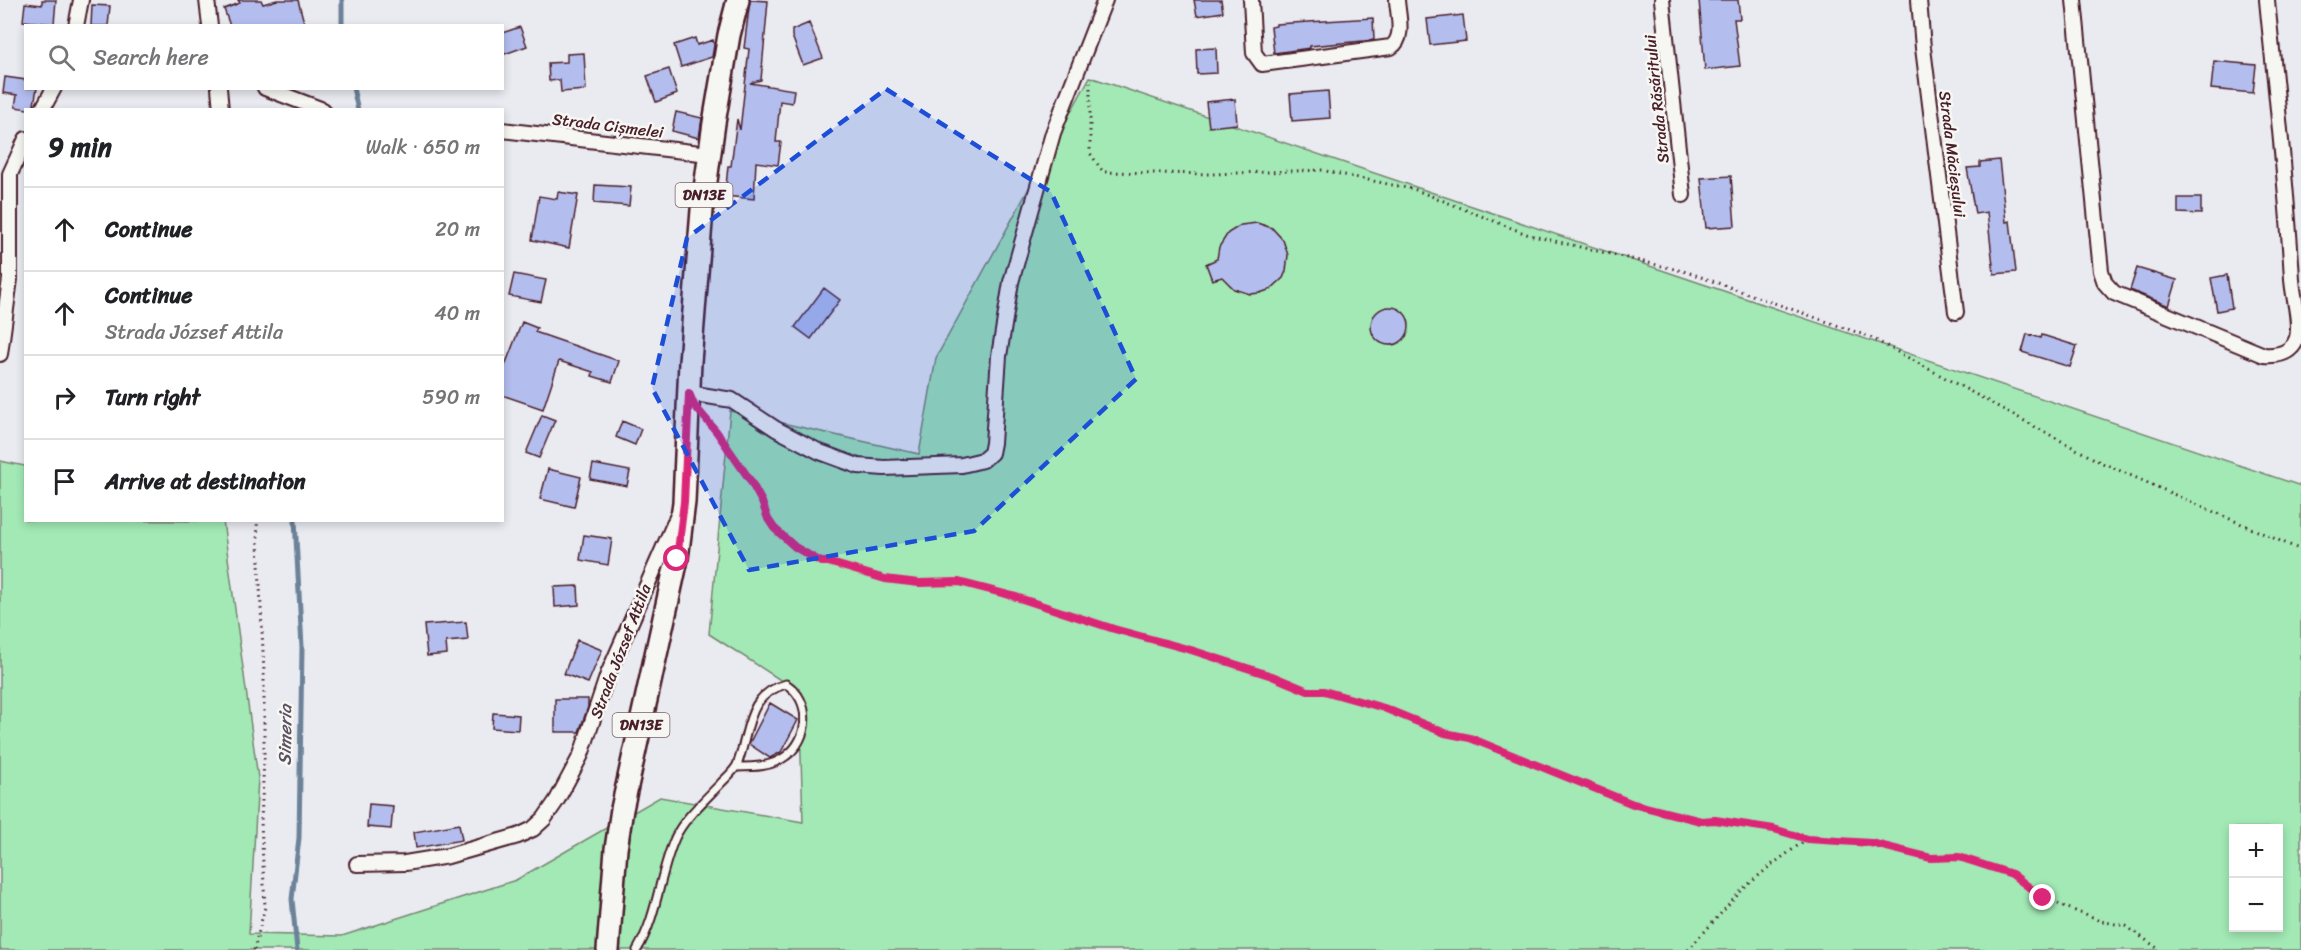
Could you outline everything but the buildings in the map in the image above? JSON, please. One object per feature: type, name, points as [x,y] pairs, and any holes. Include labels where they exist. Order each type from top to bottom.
[{"type":"main road","name":"Strada József Attila","points":[[684,502],[697,264],[709,154],[729,36],[738,0]]},
{"type":"main road","name":"DN13E","points":[[608,950],[616,849],[622,809],[671,591],[684,502]]},
{"type":"street","points":[[76,24],[81,0]]},
{"type":"street","points":[[207,0],[210,24]]},
{"type":"street","points":[[689,393],[732,400],[776,429],[820,452],[858,466],[884,468],[962,465],[983,460],[991,453],[999,356],[1011,282],[1053,133],[1105,0]]},
{"type":"street","points":[[1251,0],[1254,53],[1262,64],[1390,47],[1397,43],[1400,35],[1397,0]]},
{"type":"street","name":"Strada Răsăritului","points":[[1662,0],[1683,195]]},
{"type":"street","name":"Strada Măcieșului","points":[[1919,0],[1956,312]]},
{"type":"street","points":[[2074,0],[2101,271],[2105,283],[2114,293],[2264,355],[2275,356],[2288,351],[2296,340],[2299,325],[2293,294],[2288,214],[2267,0]]},
{"type":"street","points":[[43,108],[53,90]]},
{"type":"street","points":[[219,90],[221,108]]},
{"type":"street","points":[[270,90],[318,108]]},
{"type":"street","name":"Strada Cișmelei","points":[[504,130],[709,154]]},
{"type":"street","points":[[0,354],[10,279],[10,174],[24,143]]},
{"type":"street","name":"Strada József Attila","points":[[357,864],[405,863],[448,855],[518,836],[533,829],[544,819],[581,755],[608,674],[684,502]]},
{"type":"lane","points":[[638,950],[646,936],[664,868],[676,835],[736,767],[753,708],[762,696],[774,687],[786,684],[794,689],[802,704],[806,721],[800,742],[786,757],[764,766],[736,767]]},
{"type":"path","points":[[1090,77],[1090,153],[1103,172],[1211,174],[1322,171],[1416,190],[1529,235],[1687,272],[1870,337],[2100,462],[2301,550]]},
{"type":"path","points":[[689,393],[694,405],[716,431],[750,480],[774,528],[795,547],[821,562],[885,579],[919,583],[959,582],[1013,596],[1114,629],[1180,646],[1272,676],[1308,691],[1324,691],[1384,708],[1437,730],[1470,738],[1633,804],[1701,821],[1715,820],[1774,829],[1807,839],[1871,843],[1931,858],[1959,857],[2012,874],[2043,898],[2100,921],[2126,926],[2160,950]]},
{"type":"path","points":[[254,950],[265,907],[261,821],[264,673],[257,522]]},
{"type":"path","points":[[1688,950],[1742,890],[1807,839]]},
{"type":"highlighted area","points":[[886,89],[1051,192],[1136,379],[974,531],[749,570],[652,388],[687,238]]},
{"type":"green space","points":[[1090,77],[2301,486],[2301,950],[0,950],[0,461],[24,466],[24,522],[223,522],[258,778],[249,934],[342,936],[516,880],[660,797],[803,822],[799,692],[709,634],[730,411],[919,454],[936,358]]},
{"type":"waterway","name":"Simeria","points":[[342,0],[342,24]]},
{"type":"waterway","name":"Simeria","points":[[353,90],[358,108]]},
{"type":"waterway","name":"Simeria","points":[[295,522],[302,647],[299,838],[292,899],[297,950]]},
{"type":"route","points":[[677,559],[684,502],[689,393],[694,405],[716,431],[750,480],[774,528],[795,547],[821,562],[885,579],[919,583],[959,582],[1013,596],[1114,629],[1170,643],[1272,676],[1286,684],[1308,691],[1324,691],[1384,708],[1445,733],[1470,738],[1507,755],[1633,804],[1701,821],[1715,820],[1774,829],[1807,839],[1871,843],[1931,858],[1959,857],[2012,874],[2043,898]]}]
